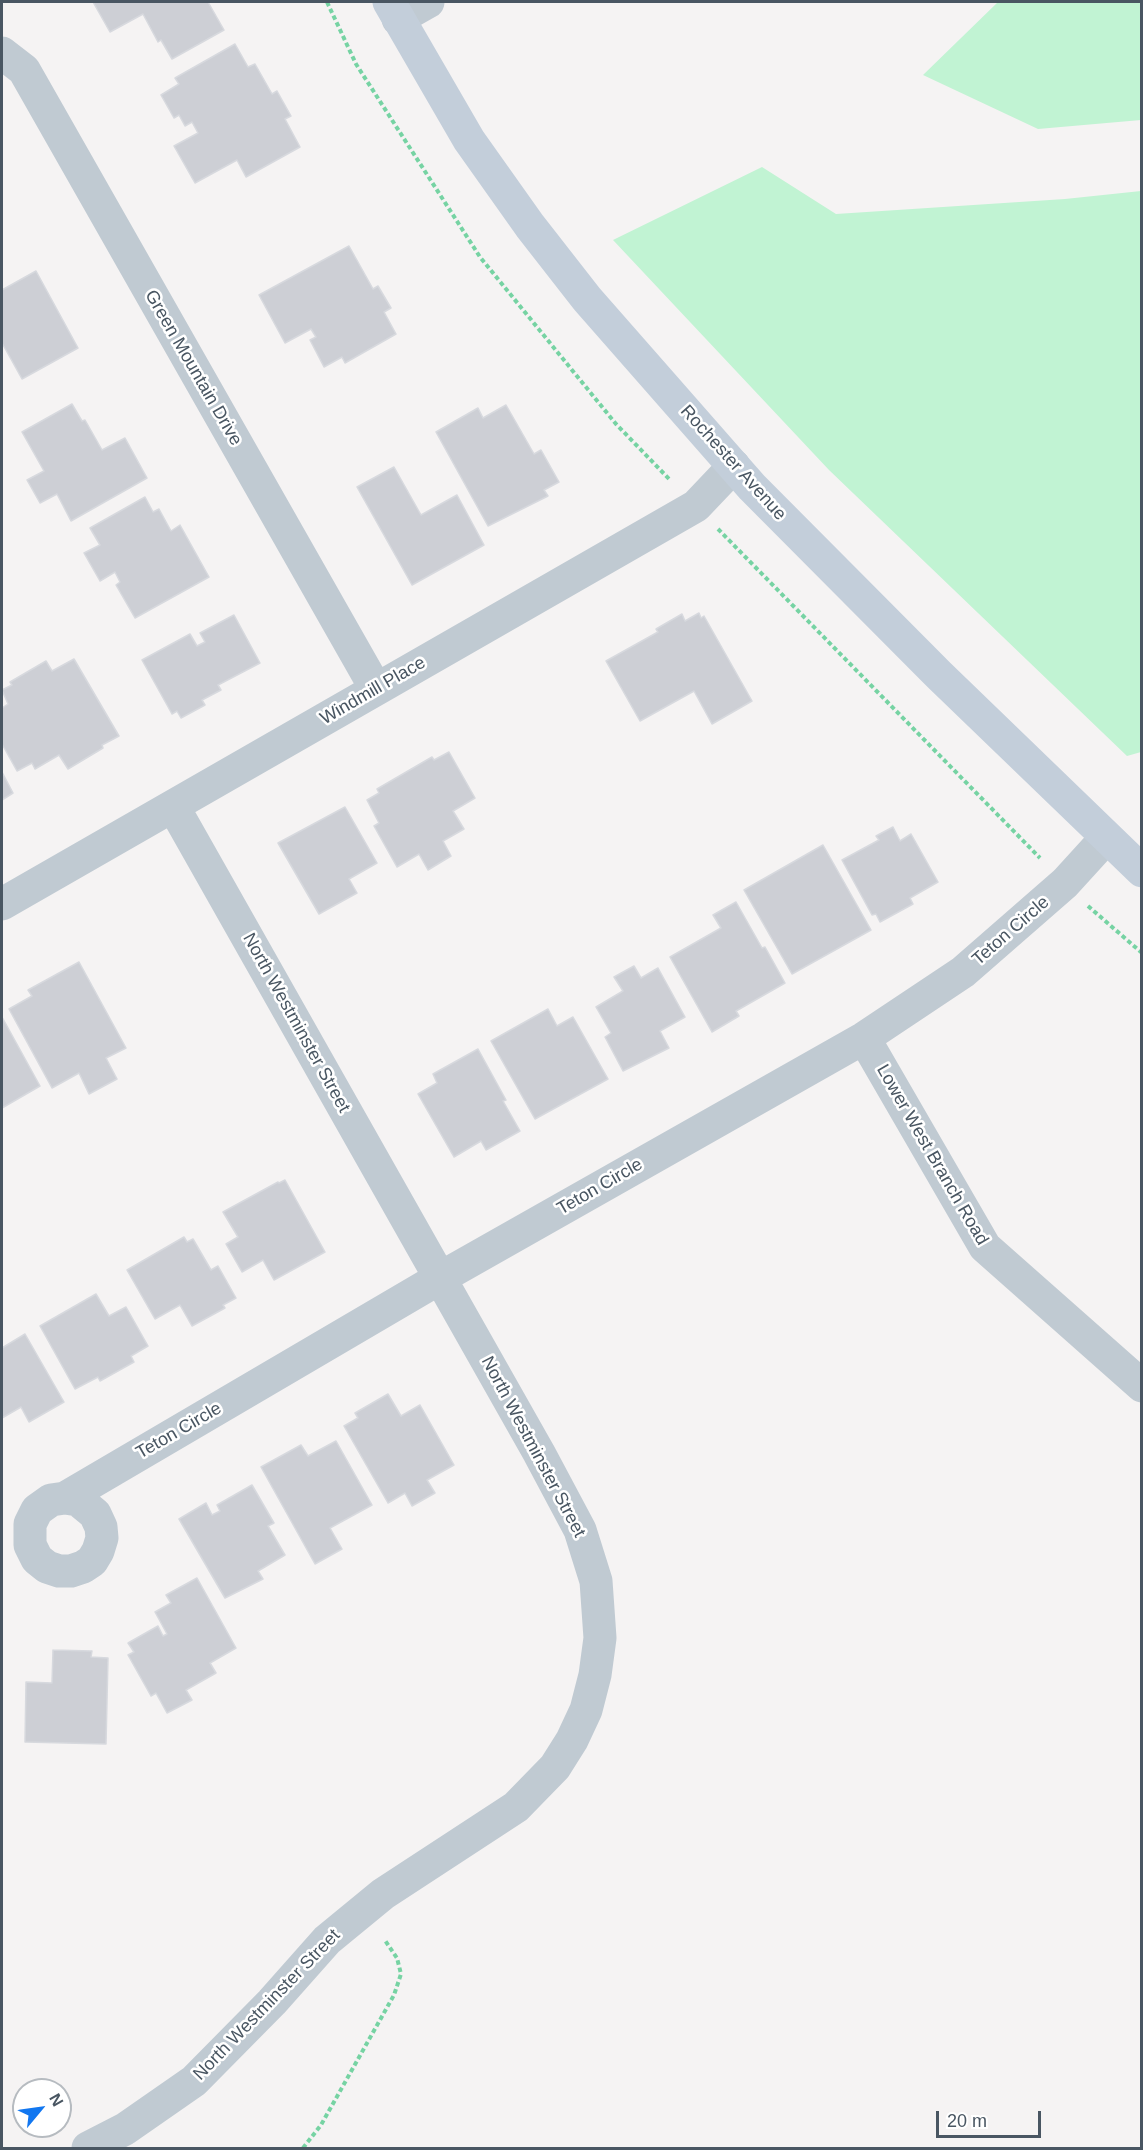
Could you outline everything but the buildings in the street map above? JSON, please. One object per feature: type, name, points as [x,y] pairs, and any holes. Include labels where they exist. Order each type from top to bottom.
[{"type":"main road","name":"Rochester Avenue","points":[[393,10],[470,140],[530,226],[587,299],[752,487],[939,675],[1142,871]]},
{"type":"street","points":[[393,10],[428,2]]},
{"type":"street","name":"Green Mountain Drive","points":[[2,53],[24,70],[376,689]]},
{"type":"street","name":"Windmill Place","points":[[2,904],[696,506],[734,466]]},
{"type":"street","name":"North Westminster Street","points":[[88,2148],[125,2128],[194,2081],[272,2002],[327,1940],[377,1899],[516,1807],[555,1767],[572,1740],[586,1710],[595,1675],[600,1638],[596,1581],[580,1530],[173,806]]},
{"type":"street","name":"Teton Circle","points":[[65,1498],[440,1278],[864,1038],[963,972],[1065,884],[1106,838]]},
{"type":"street","name":"Lower West Branch Road","points":[[864,1038],[985,1247],[1142,1386]]},
{"type":"path","points":[[303,2148],[321,2125],[394,1995],[401,1974],[397,1958],[384,1939]]},
{"type":"green space","points":[[998,2],[1141,2],[1141,120],[1038,129],[923,75]]},
{"type":"green space","points":[[762,167],[836,214],[1065,199],[1141,191],[1141,752],[1127,756],[829,470],[613,240]]}]
